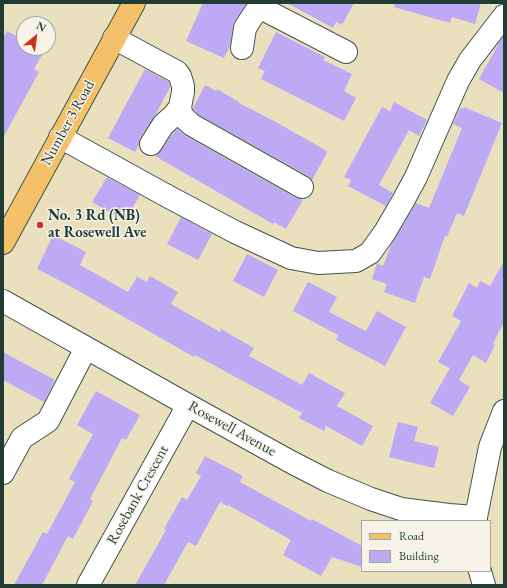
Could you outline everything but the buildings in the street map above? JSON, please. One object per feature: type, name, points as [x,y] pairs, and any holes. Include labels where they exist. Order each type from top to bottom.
[{"type":"main road","name":"Number 3 Road","points":[[3,243],[134,3]]},
{"type":"street","points":[[242,48],[245,28],[260,5],[346,52]]},
{"type":"street","points":[[60,137],[235,232],[291,258],[318,262],[356,261],[370,253],[385,232],[416,176],[458,81],[470,60],[504,16]]},
{"type":"street","points":[[114,38],[177,72],[183,86],[180,112],[183,117],[196,128],[302,187]]},
{"type":"street","points":[[151,144],[163,125],[180,107]]},
{"type":"street","name":"Rosewell Avenue","points":[[3,301],[188,405],[328,481],[371,499],[401,509],[476,519]]},
{"type":"street","points":[[3,473],[22,438],[48,421],[86,348]]},
{"type":"street","name":"Rosebank Crescent","points":[[88,585],[188,405]]},
{"type":"street","points":[[476,519],[490,447],[504,411]]},
{"type":"street","points":[[480,572],[484,585]]},
{"type":"place","name":"No. 3 Rd (NB) at Rosewell Ave","points":[[40,225]]}]
